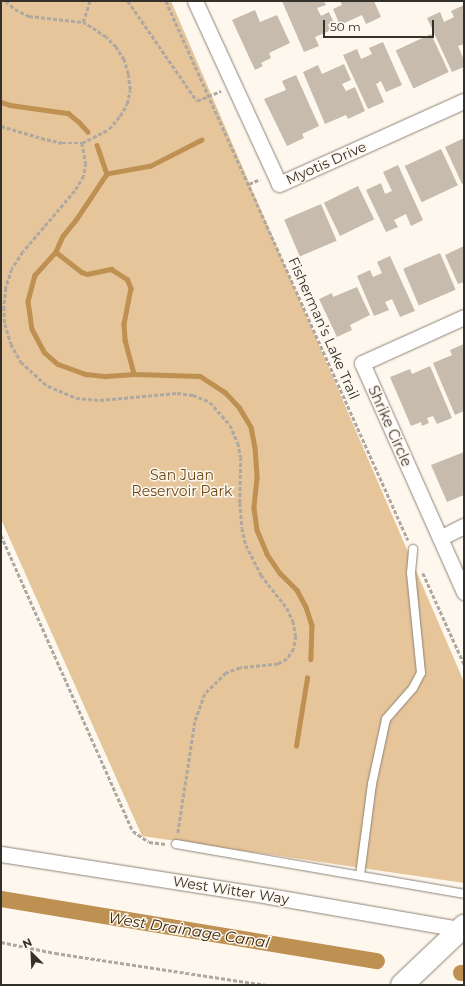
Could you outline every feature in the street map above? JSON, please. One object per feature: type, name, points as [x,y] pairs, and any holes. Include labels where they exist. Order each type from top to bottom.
[{"type":"main road","points":[[402,985],[462,927]]},
{"type":"street","name":"Myotis Drive","points":[[200,2],[279,184],[464,101]]},
{"type":"street","name":"Shrike Circle","points":[[464,318],[362,363],[464,592]]},
{"type":"street","points":[[440,538],[464,526]]},
{"type":"street","name":"West Witter Way","points":[[1,854],[462,927]]},
{"type":"lane","points":[[360,875],[372,784],[386,719],[413,688],[421,673],[411,573],[412,549]]},
{"type":"lane","points":[[176,844],[464,894]]},
{"type":"path","points":[[1,126],[62,143],[82,143],[109,129],[120,116],[127,104],[130,90],[124,60],[116,47],[106,37],[83,22],[29,16],[15,9],[6,1]]},
{"type":"path","points":[[83,22],[90,1]]},
{"type":"path","points":[[128,1],[197,101],[209,96]]},
{"type":"path","name":"Fisherman’s Lake Trail","points":[[166,1],[464,664]]},
{"type":"path","points":[[1,535],[133,831],[149,842],[176,844],[195,722],[205,694],[226,673],[240,668],[278,664],[288,659],[294,649],[296,636],[293,622],[287,608],[261,575],[246,545],[242,528],[240,503],[241,458],[238,443],[230,425],[221,413],[210,402],[188,394],[151,395],[100,400],[76,398],[48,386],[34,375],[21,362],[11,344],[5,324],[4,307],[6,288],[12,269],[23,252],[75,191],[84,176],[86,163],[82,143]]},
{"type":"path","points":[[248,184],[257,180]]},
{"type":"path","points":[[1,942],[55,953],[266,985]]},
{"type":"green space","name":"San Juan Reservoir Park","points":[[1,1],[171,1],[464,682],[464,883],[142,836],[1,519]]},
{"type":"building","points":[[282,1],[324,1],[326,5],[317,8],[321,16],[329,12],[336,28],[315,37],[319,46],[304,52]]},
{"type":"building","points":[[340,1],[374,1],[381,17],[366,24],[362,15],[340,25],[333,9],[342,5]]},
{"type":"building","points":[[464,5],[464,44],[458,46],[464,60],[464,67],[452,72],[427,18],[440,12],[444,22],[454,17],[451,11]]},
{"type":"building","points":[[255,10],[260,22],[277,15],[290,43],[269,53],[271,58],[261,63],[263,66],[255,70],[232,20]]},
{"type":"building","points":[[431,34],[449,72],[413,89],[396,50]]},
{"type":"building","points":[[383,42],[402,85],[386,92],[381,81],[376,84],[384,102],[368,109],[343,55],[357,49],[361,59],[372,54],[369,48]]},
{"type":"building","points":[[344,64],[351,80],[342,84],[346,91],[355,87],[365,111],[348,119],[346,115],[325,124],[303,72],[318,65],[322,74]]},
{"type":"building","points":[[296,75],[319,126],[302,134],[304,138],[287,146],[264,99],[286,90],[282,81]]},
{"type":"building","points":[[464,138],[464,183],[462,184],[445,147]]},
{"type":"building","points":[[441,149],[458,185],[422,202],[405,166]]},
{"type":"building","points":[[398,165],[423,220],[411,226],[406,214],[394,220],[398,227],[386,232],[366,190],[381,183],[385,194],[392,191],[383,172]]},
{"type":"building","points":[[358,186],[374,219],[340,236],[324,203]]},
{"type":"building","points":[[321,204],[337,241],[300,256],[284,220]]},
{"type":"building","points":[[464,246],[464,282],[458,284],[445,255]]},
{"type":"building","points":[[440,253],[456,290],[419,305],[403,269]]},
{"type":"building","points":[[390,256],[415,311],[400,317],[392,299],[385,302],[389,310],[374,316],[357,276],[370,270],[373,277],[382,273],[377,262]]},
{"type":"building","points":[[357,287],[370,315],[350,325],[352,330],[337,337],[319,299],[332,293],[333,297]]},
{"type":"building","points":[[464,344],[464,411],[455,415],[433,363],[452,355],[450,350]]},
{"type":"building","points":[[430,366],[452,418],[437,424],[433,416],[427,418],[429,423],[422,426],[421,422],[411,426],[390,377],[410,369],[412,374]]},
{"type":"building","points":[[464,452],[464,495],[447,502],[431,465]]},
{"type":"waterway","points":[[1,102],[10,105],[68,113],[88,132]]},
{"type":"waterway","points":[[202,140],[151,166],[107,174],[77,219],[63,236],[56,252],[35,275],[28,301],[32,329],[44,352],[58,364],[86,374],[106,376],[134,374],[200,376],[225,392],[239,407],[251,427],[255,447],[257,478],[254,508],[257,530],[267,554],[280,573],[297,590],[306,607],[312,625],[311,659]]},
{"type":"waterway","points":[[97,145],[107,174]]},
{"type":"waterway","points":[[56,252],[82,272],[87,274],[111,269],[127,279],[131,288],[124,324],[125,340],[134,374]]},
{"type":"waterway","points":[[296,746],[307,678]]},
{"type":"waterway","name":"West Drainage Canal","points":[[1,899],[377,961]]}]
